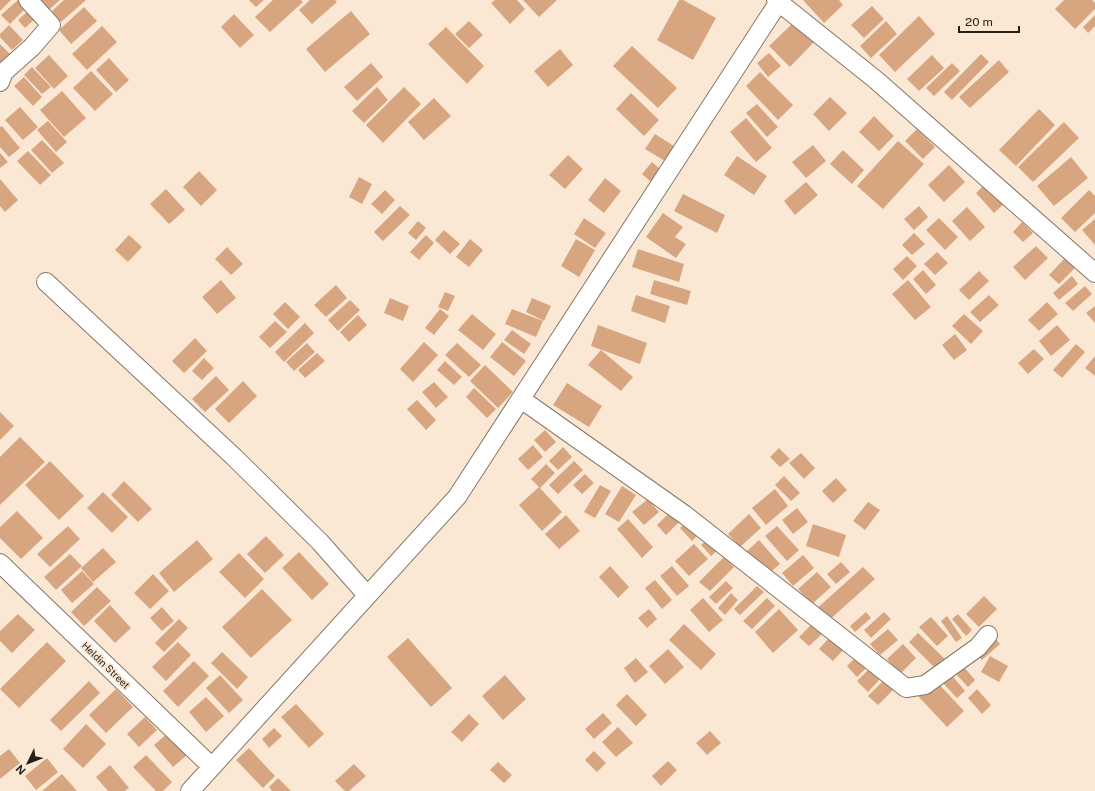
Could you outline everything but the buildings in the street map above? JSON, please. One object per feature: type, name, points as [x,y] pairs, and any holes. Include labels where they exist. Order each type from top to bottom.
[{"type":"street","points":[[0,82],[4,72],[32,47],[50,25],[28,0]]},
{"type":"street","points":[[190,791],[457,497],[778,1],[876,80],[1095,273]]},
{"type":"street","points":[[46,282],[234,457],[320,542],[367,595]]},
{"type":"street","points":[[521,399],[685,515],[906,688],[925,685],[978,647],[988,635]]},
{"type":"street","name":"Heldin Street","points":[[0,563],[212,767]]}]
